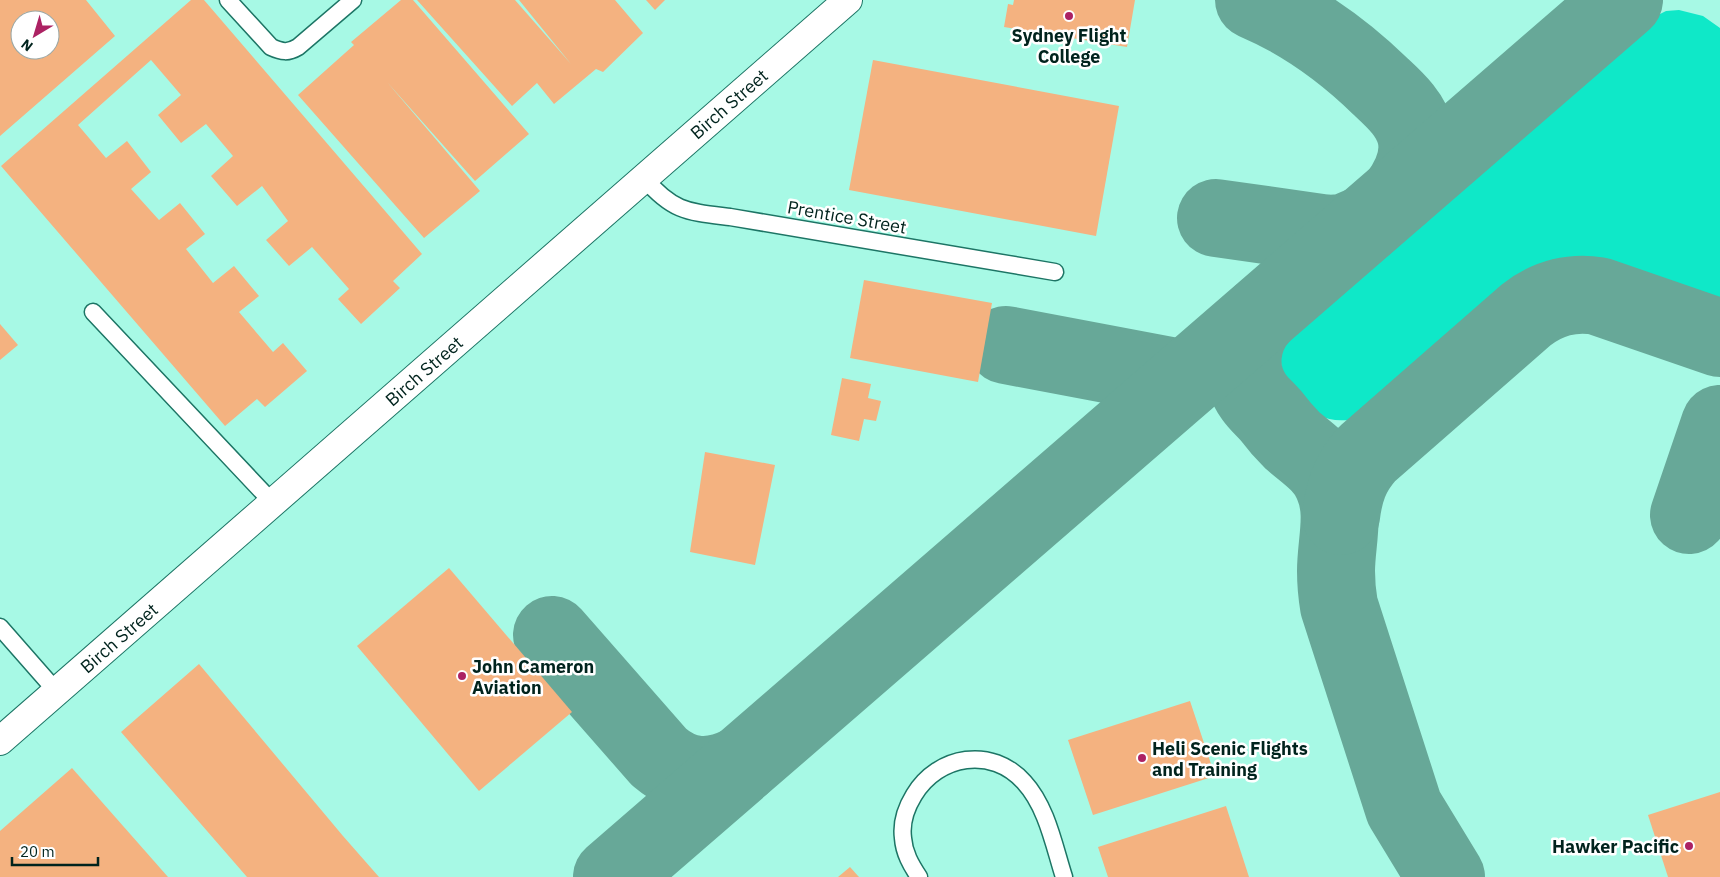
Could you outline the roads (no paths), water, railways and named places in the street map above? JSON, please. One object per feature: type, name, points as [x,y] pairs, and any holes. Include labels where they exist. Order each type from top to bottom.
[{"type":"street","name":"Birch Street","points":[[0,742],[848,0]]},
{"type":"lane","points":[[228,0],[271,47],[280,52],[290,52],[353,0]]},
{"type":"lane","name":"Prentice Street","points":[[644,178],[668,202],[690,212],[748,220],[1055,272]]},
{"type":"lane","points":[[93,312],[273,503]]},
{"type":"lane","points":[[0,627],[57,692]]},
{"type":"lane","points":[[918,877],[909,862],[902,838],[903,820],[909,802],[918,787],[928,776],[943,766],[958,761],[976,759],[992,762],[1006,768],[1024,782],[1035,796],[1044,816],[1064,877]]},
{"type":"place","name":"Sydney Flight College","points":[[1069,16]]},
{"type":"place","name":"John Cameron Aviation","points":[[462,676]]},
{"type":"place","name":"Heli Scenic Flights and Training","points":[[1142,758]]},
{"type":"place","name":"Hawker Pacific","points":[[1689,846]]}]
